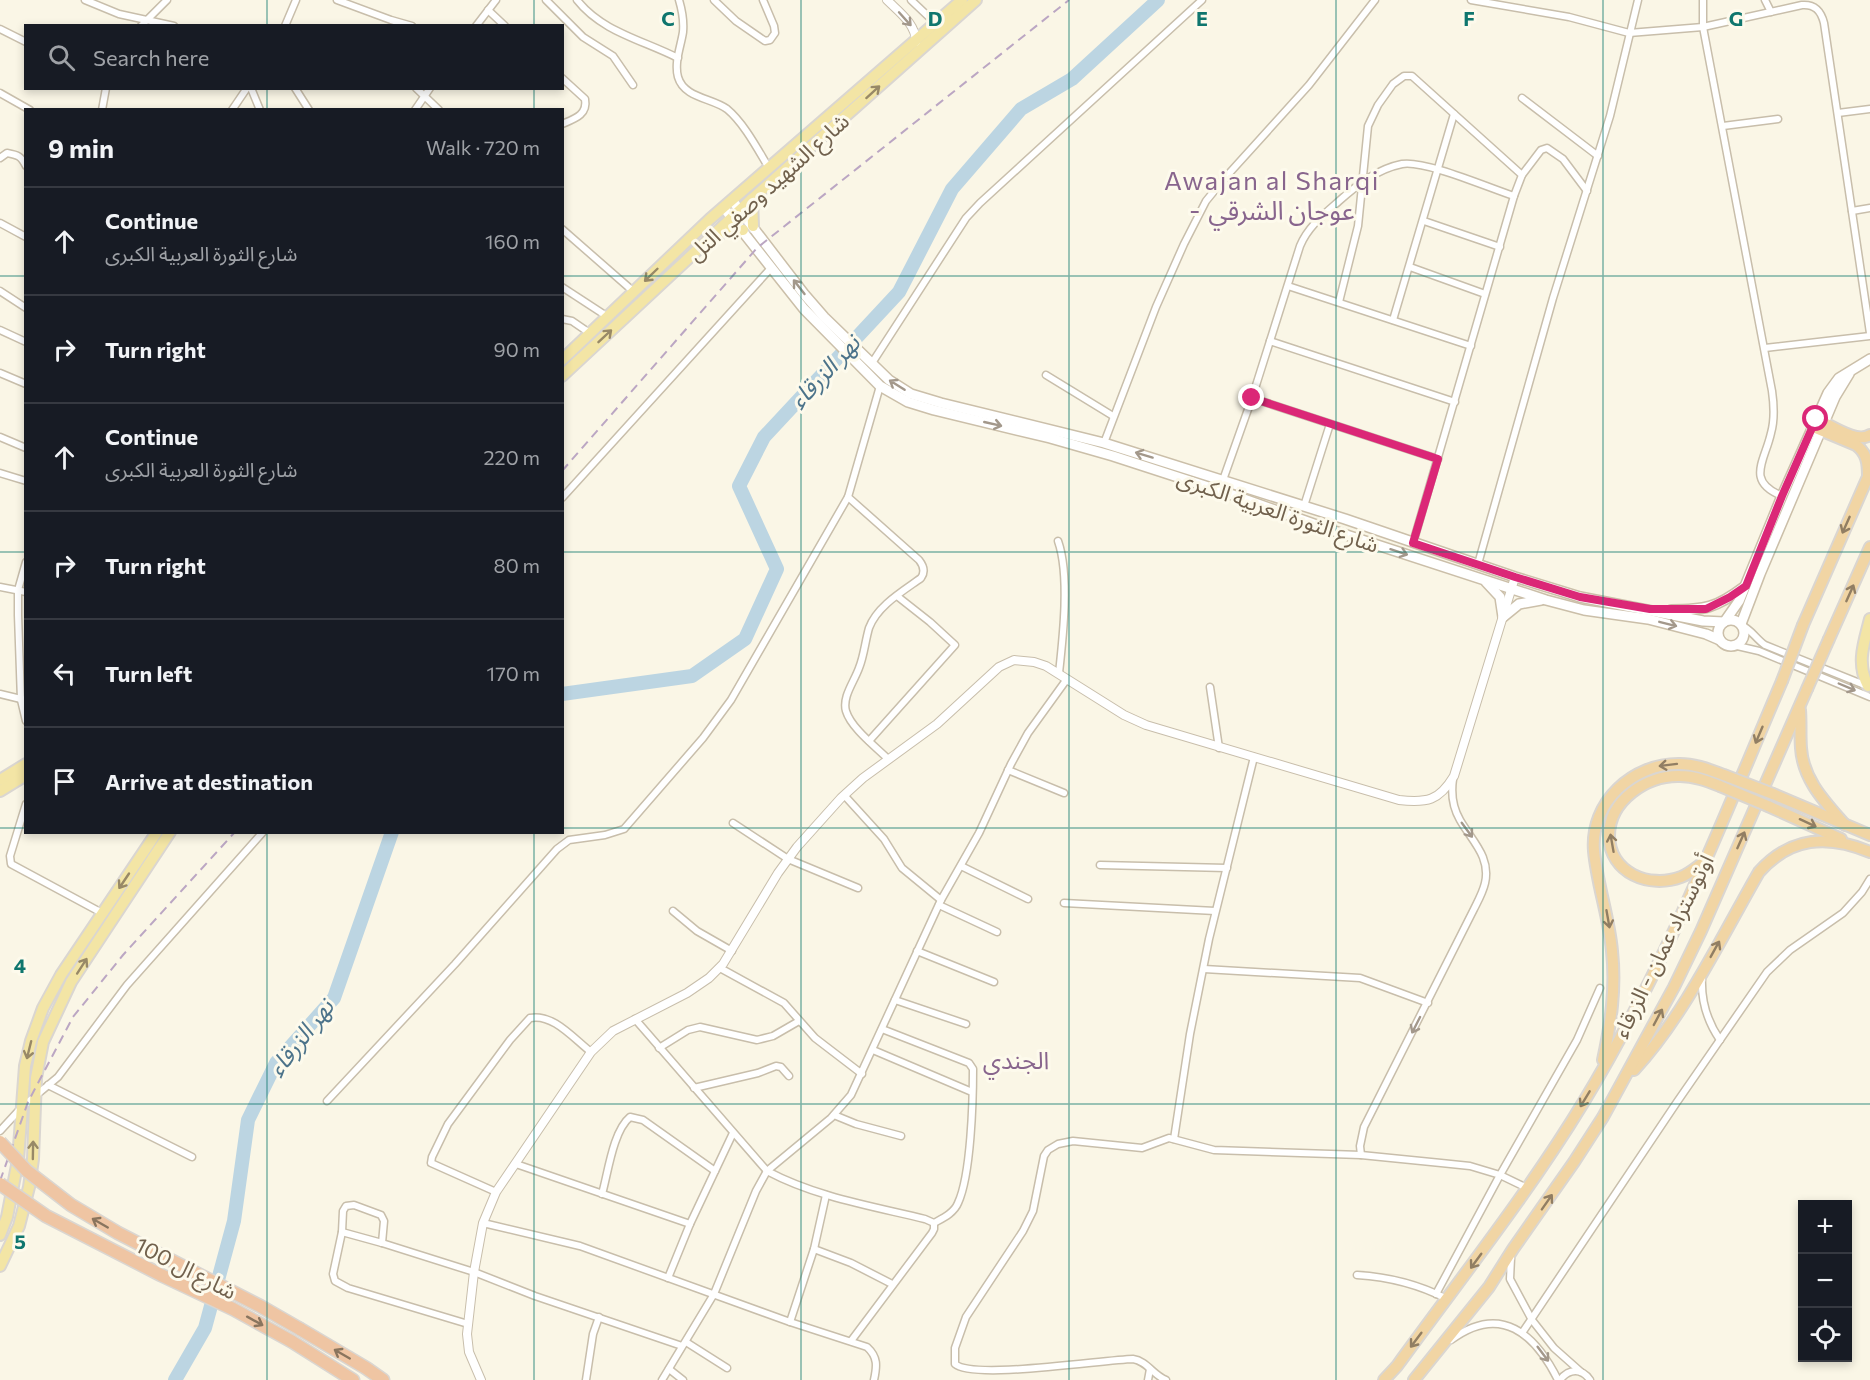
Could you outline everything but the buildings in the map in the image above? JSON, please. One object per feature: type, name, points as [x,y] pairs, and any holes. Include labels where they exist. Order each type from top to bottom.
[{"type":"highway","points":[[1819,425],[1857,438],[1870,435]]},
{"type":"highway","points":[[1819,425],[1862,449],[1868,463],[1869,474]]},
{"type":"highway","name":"أوتوستراد عمان - الزرقاء","points":[[1384,1380],[1447,1299],[1527,1188],[1560,1140],[1601,1072],[1659,961],[1706,860],[1782,681],[1803,624],[1869,474]]},
{"type":"highway","name":"أوتوستراد عمان - الزرقاء","points":[[1414,1380],[1489,1287],[1575,1162],[1622,1083],[1674,987],[1701,931],[1870,547]]},
{"type":"highway","points":[[1800,707],[1801,748],[1808,777],[1845,825]]},
{"type":"highway","points":[[1601,1072],[1611,1023],[1614,974],[1609,924],[1594,851],[1597,822],[1603,808],[1622,784],[1650,768],[1666,764],[1698,766],[1768,806],[1870,852]]},
{"type":"highway","points":[[1706,860],[1681,877],[1667,881],[1644,880],[1625,871],[1616,861],[1609,837],[1614,813],[1630,794],[1654,780],[1681,776],[1722,780],[1773,794],[1866,833]]},
{"type":"highway","points":[[1622,1083],[1663,1033],[1703,971],[1759,872],[1771,858],[1802,843],[1827,841],[1852,844]]},
{"type":"highway","name":"شارع ال 100","points":[[0,1142],[27,1171],[71,1205],[118,1233],[260,1306],[383,1380]]},
{"type":"highway","name":"شارع ال 100","points":[[0,1184],[46,1216],[233,1309],[291,1341],[353,1380]]},
{"type":"main road","name":"شارع الشهيد وصفي التل","points":[[564,358],[723,208],[962,0]]},
{"type":"main road","name":"شارع الشهيد وصفي التل","points":[[564,374],[752,199],[976,0]]},
{"type":"main road","points":[[752,199],[748,228],[771,268],[804,309],[853,352]]},
{"type":"main road","points":[[732,200],[737,214],[835,334]]},
{"type":"main road","points":[[723,208],[737,214]]},
{"type":"main road","points":[[715,235],[748,228]]},
{"type":"main road","name":"شارع الثورة العربية الكبرى","points":[[853,352],[872,363],[889,380],[925,399],[1104,443],[1580,597],[1703,621],[1724,621]]},
{"type":"main road","name":"شارع الثورة العربية الكبرى","points":[[853,352],[880,386],[920,406],[1081,446],[1546,600],[1584,610],[1648,619],[1706,634],[1720,640]]},
{"type":"main road","points":[[1724,621],[1735,621],[1741,625],[1744,632],[1742,639],[1733,645],[1726,645],[1720,640],[1718,632],[1724,621],[1735,608],[1746,586],[1782,496],[1850,372],[1870,359]]},
{"type":"main road","points":[[1741,625],[1819,425]]},
{"type":"main road","points":[[1482,579],[1497,592],[1502,604],[1503,617]]},
{"type":"main road","points":[[1650,609],[1706,609],[1746,586]]},
{"type":"main road","points":[[1503,617],[1513,608],[1526,602],[1546,600]]},
{"type":"main road","points":[[1869,690],[1861,670],[1861,658],[1870,619]]},
{"type":"main road","points":[[0,780],[24,765]]},
{"type":"main road","points":[[0,791],[24,776]]},
{"type":"main road","points":[[0,1235],[7,1217],[18,1160],[25,1066],[43,1008],[61,975],[156,834]]},
{"type":"main road","points":[[0,1266],[19,1226],[29,1187],[33,1159],[37,1066],[43,1042],[71,982],[169,834]]},
{"type":"street","points":[[85,0],[143,23],[167,0]]},
{"type":"street","points":[[286,24],[296,0]]},
{"type":"street","points":[[337,0],[405,24]]},
{"type":"street","points":[[478,24],[496,0]]},
{"type":"street","points":[[546,0],[583,38],[613,56],[633,85]]},
{"type":"street","points":[[577,0],[584,9],[605,26],[678,58]]},
{"type":"street","points":[[679,0],[683,31],[678,58],[678,76],[681,83],[698,96],[729,110],[770,168]]},
{"type":"street","points":[[714,0],[736,21],[765,41],[770,40],[775,33],[763,0]]},
{"type":"street","points":[[887,0],[911,24],[916,42]]},
{"type":"street","points":[[911,0],[930,18],[940,20]]},
{"type":"street","points":[[872,363],[966,218],[1202,0]]},
{"type":"street","points":[[1104,443],[1156,307],[1206,201],[1309,86],[1375,0]]},
{"type":"street","points":[[1471,0],[1569,17],[1629,33],[1703,27],[1808,5],[1821,13],[1870,334],[1765,348]]},
{"type":"street","points":[[1478,564],[1553,298],[1621,75],[1638,0]]},
{"type":"street","points":[[1703,0],[1703,27],[1765,348],[1774,411],[1761,474],[1764,486],[1782,496]]},
{"type":"street","points":[[1765,0],[1771,12]]},
{"type":"street","points":[[488,10],[503,24]]},
{"type":"street","points":[[0,29],[24,41]]},
{"type":"street","points":[[1339,302],[1358,226],[1366,136],[1371,118],[1378,105],[1399,78],[1412,76],[1522,175]]},
{"type":"street","points":[[564,80],[585,99],[586,104],[581,115],[564,123]]},
{"type":"street","points":[[102,108],[106,90]]},
{"type":"street","points":[[233,108],[246,90]]},
{"type":"street","points":[[253,90],[259,108]]},
{"type":"street","points":[[296,90],[308,108]]},
{"type":"street","points":[[418,90],[437,108]]},
{"type":"street","points":[[416,108],[429,90]]},
{"type":"street","points":[[0,93],[26,108]]},
{"type":"street","points":[[1522,98],[1598,156]]},
{"type":"street","points":[[1838,113],[1870,109]]},
{"type":"street","points":[[1393,320],[1454,114]]},
{"type":"street","points":[[1723,126],[1778,119]]},
{"type":"street","points":[[1413,543],[1522,175],[1540,150],[1547,148],[1563,159],[1587,191]]},
{"type":"street","points":[[0,158],[7,153],[18,155],[24,162]]},
{"type":"street","points":[[1223,480],[1252,398],[1300,246],[1308,231],[1362,181],[1402,164],[1417,164],[1438,170],[1514,196]]},
{"type":"street","points":[[1852,211],[1870,208]]},
{"type":"street","points":[[1424,221],[1500,247]]},
{"type":"street","points":[[0,223],[24,236]]},
{"type":"street","points":[[564,230],[634,292]]},
{"type":"street","points":[[1410,267],[1485,294]]},
{"type":"street","points":[[564,496],[771,268]]},
{"type":"street","points":[[1288,286],[1471,346]]},
{"type":"street","points":[[564,288],[609,317]]},
{"type":"street","points":[[0,291],[24,307]]},
{"type":"street","points":[[564,319],[572,321],[591,334]]},
{"type":"street","points":[[0,330],[24,341]]},
{"type":"street","points":[[1270,341],[1455,402]]},
{"type":"street","points":[[0,373],[24,383]]},
{"type":"street","points":[[1046,375],[1113,416]]},
{"type":"street","points":[[327,1101],[455,964],[564,842],[615,833],[624,829],[711,729],[731,700],[848,497],[880,386]]},
{"type":"street","points":[[1252,398],[1438,459]]},
{"type":"street","points":[[1304,506],[1330,424]]},
{"type":"street","points":[[0,437],[24,447]]},
{"type":"street","points":[[0,473],[24,480]]},
{"type":"street","points":[[848,497],[919,560],[924,572],[921,578],[882,609],[870,626],[862,660],[845,703],[849,719],[888,759]]},
{"type":"street","points":[[1058,541],[1063,564],[1064,609],[1059,673]]},
{"type":"street","points":[[1361,1155],[1360,1146],[1364,1127],[1428,1003],[1485,884],[1486,872],[1481,850],[1459,819],[1452,787],[1515,577]]},
{"type":"street","points":[[0,587],[22,591],[23,700],[0,694]]},
{"type":"street","points":[[869,741],[955,645],[897,596]]},
{"type":"street","points":[[1741,625],[1765,645],[1869,690]]},
{"type":"street","points":[[1733,645],[1759,651],[1869,690]]},
{"type":"street","points":[[481,1380],[467,1343],[474,1272],[483,1223],[496,1192],[591,1052],[613,1031],[687,993],[720,968],[788,859],[844,795],[937,723],[993,671],[1007,662],[1014,660],[1034,662],[1059,673],[1124,715],[1160,730],[1399,800],[1427,801],[1443,792],[1454,776]]},
{"type":"street","points":[[662,1380],[714,1294],[766,1171],[834,1115],[851,1095],[940,903],[961,866],[1008,770],[1028,733],[1067,679]]},
{"type":"street","points":[[1210,687],[1219,748]]},
{"type":"street","points":[[1174,1139],[1190,1034],[1215,911],[1254,757]]},
{"type":"street","points":[[1008,770],[1064,793]]},
{"type":"street","points":[[844,795],[884,839],[902,868],[940,903],[997,932]]},
{"type":"street","points":[[24,810],[10,856],[11,864],[102,913]]},
{"type":"street","points":[[733,823],[788,859],[858,888]]},
{"type":"street","points":[[0,1131],[22,1107],[58,1077],[127,985],[261,834]]},
{"type":"street","points":[[961,866],[1028,899]]},
{"type":"street","points":[[1100,866],[1227,868]]},
{"type":"street","points":[[1522,1333],[1774,964],[1843,913],[1862,892],[1870,879]]},
{"type":"street","points":[[1064,903],[1215,911]]},
{"type":"street","points":[[673,911],[697,931],[732,951]]},
{"type":"street","points":[[917,951],[994,982]]},
{"type":"street","points":[[720,968],[784,1003],[814,1038],[862,1074]]},
{"type":"street","points":[[1204,969],[1360,978],[1428,1003]]},
{"type":"street","points":[[1703,971],[1702,992],[1706,1012],[1720,1040]]},
{"type":"street","points":[[1436,1294],[1500,1175],[1570,1054],[1600,988]]},
{"type":"street","points":[[895,1000],[966,1023]]},
{"type":"street","points":[[496,1192],[431,1163],[448,1124],[515,1034],[530,1018],[545,1018],[554,1022],[591,1052]]},
{"type":"street","points":[[635,1019],[766,1171],[793,1185],[825,1195],[934,1223]]},
{"type":"street","points":[[659,1048],[693,1028],[709,1029],[758,1040],[773,1036],[799,1021]]},
{"type":"street","points":[[882,1029],[969,1063],[973,1069],[968,1159],[961,1196],[953,1211],[934,1223]]},
{"type":"street","points":[[873,1050],[972,1092]]},
{"type":"street","points":[[694,1088],[758,1073],[776,1066],[781,1067],[789,1076]]},
{"type":"street","points":[[48,1085],[192,1157]]},
{"type":"street","points":[[834,1115],[856,1125],[901,1136]]},
{"type":"street","points":[[602,1194],[616,1140],[625,1121],[630,1117],[643,1120],[715,1170]]},
{"type":"street","points":[[668,1278],[690,1224],[733,1133]]},
{"type":"street","points":[[1166,1380],[1141,1361],[1129,1359],[1034,1371],[975,1372],[960,1369],[955,1364],[955,1348],[966,1317],[1014,1246],[1033,1211],[1044,1156],[1048,1150],[1064,1142],[1142,1148],[1163,1140],[1174,1139],[1214,1150],[1361,1155],[1470,1166],[1500,1175],[1527,1188]]},
{"type":"street","points":[[516,1164],[690,1224]]},
{"type":"street","points":[[790,1322],[814,1249],[825,1195]]},
{"type":"street","points":[[382,1243],[384,1219],[381,1215],[354,1205],[344,1208],[342,1232],[333,1274],[335,1281],[348,1288],[468,1324]]},
{"type":"street","points":[[483,1223],[580,1246],[790,1322],[867,1347],[874,1353],[876,1361],[874,1380]]},
{"type":"street","points":[[851,1341],[932,1233],[934,1223]]},
{"type":"street","points":[[342,1232],[474,1272],[599,1317],[684,1344],[727,1368]]},
{"type":"street","points":[[814,1249],[851,1263],[892,1284]]},
{"type":"street","points":[[1513,1249],[1509,1279],[1532,1320],[1554,1348],[1590,1380]]},
{"type":"street","points":[[1357,1275],[1398,1280],[1447,1299]]},
{"type":"street","points":[[586,1380],[592,1334],[599,1317]]},
{"type":"street","points":[[1438,1349],[1463,1331],[1480,1325],[1498,1325],[1522,1333],[1544,1353],[1559,1380],[1571,1371],[1581,1372]]},
{"type":"street","points":[[669,1369],[683,1380]]},
{"type":"street","points":[[1148,1380],[1150,1369]]},
{"type":"waterway","name":"نهر الزرقاء","points":[[564,694],[692,676],[745,639],[777,569],[739,486],[764,437],[899,292],[952,189],[1021,109],[1072,79],[1158,0]]},
{"type":"waterway","name":"نهر الزرقاء","points":[[175,1380],[205,1328],[234,1221],[248,1120],[276,1063],[334,998],[391,834]]},
{"type":"railway","points":[[564,469],[757,248],[1069,0]]},
{"type":"railway","points":[[0,1181],[28,1102],[73,1017],[123,955],[233,834]]},
{"type":"district","name":"Awajan al Sharqi - عوجان الشرقي","points":[[1272,196]]},
{"type":"district","name":"الجندي","points":[[1016,1061]]},
{"type":"route","points":[[1252,398],[1438,459],[1413,543],[1580,597],[1650,609],[1706,609],[1746,586],[1816,419]]}]
